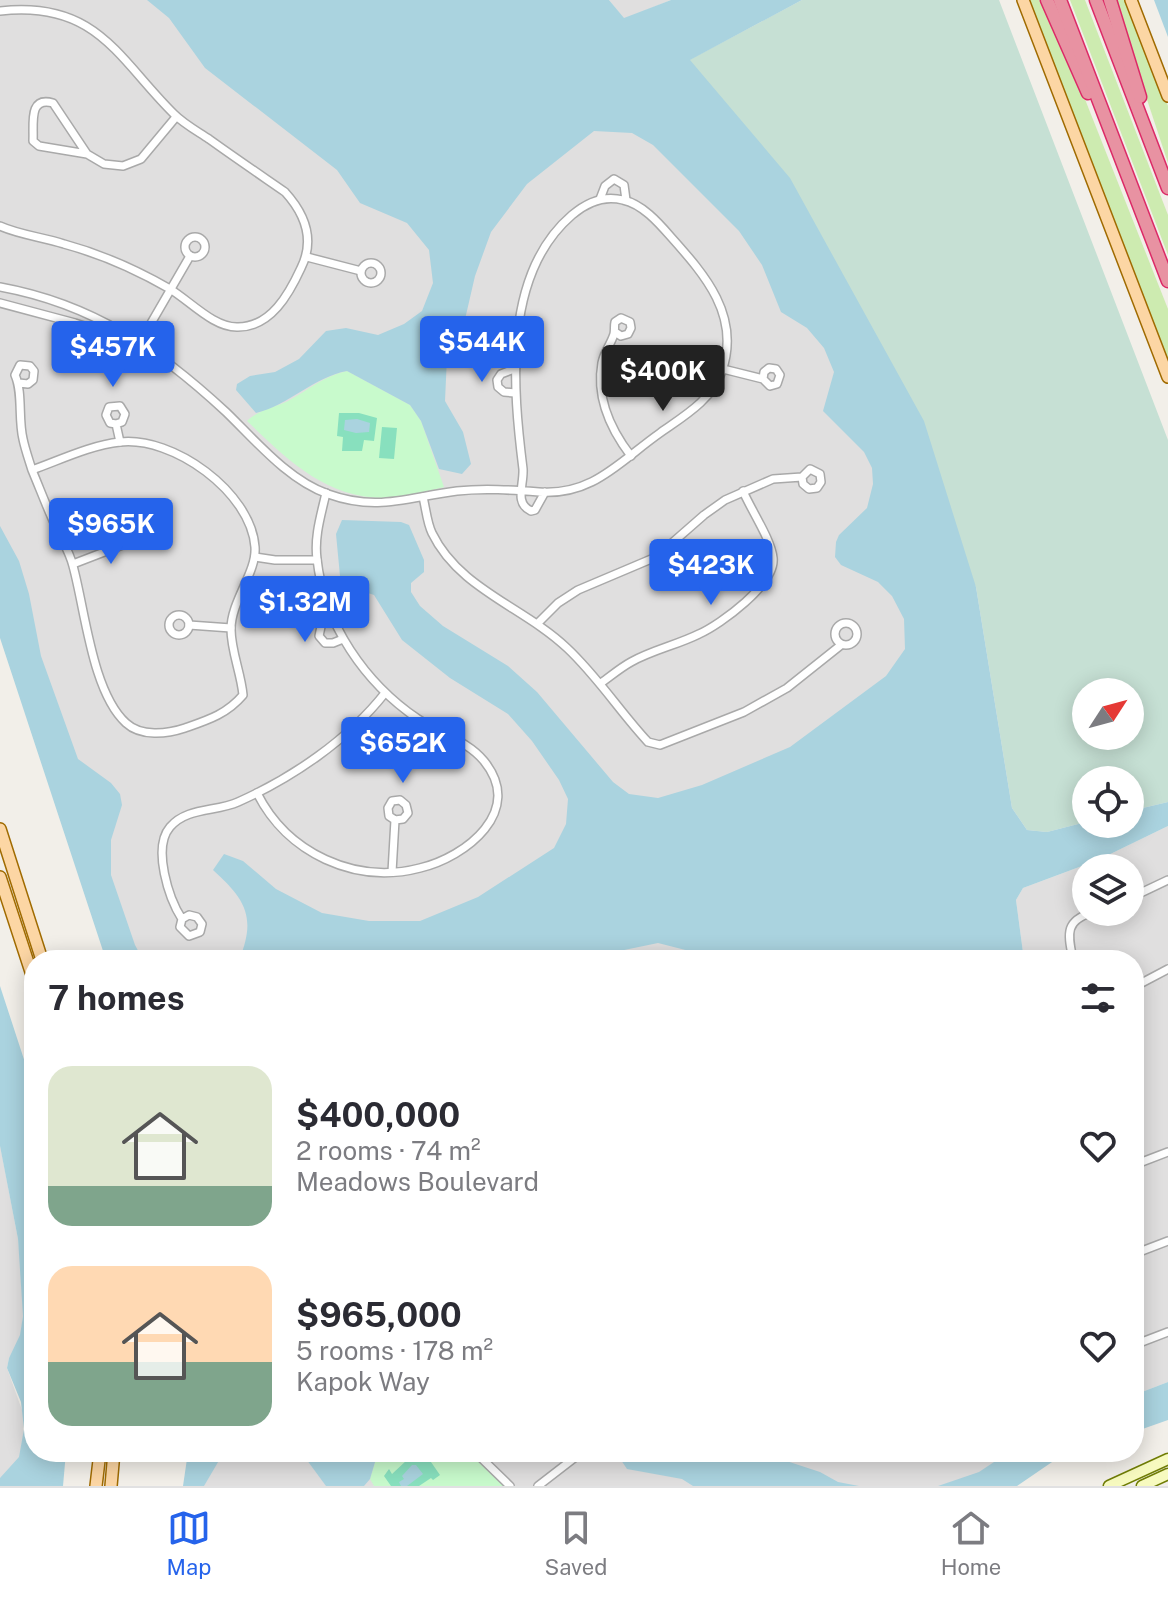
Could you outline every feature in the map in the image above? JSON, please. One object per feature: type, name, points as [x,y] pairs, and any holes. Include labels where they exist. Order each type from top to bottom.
[{"type":"highway","points":[[1047,0],[1137,201]]},
{"type":"highway","points":[[1060,0],[1168,281]]},
{"type":"highway","points":[[1096,0],[1168,188]]},
{"type":"highway","points":[[1110,0],[1140,94],[1142,120]]},
{"type":"main road","points":[[1023,0],[1168,377]]},
{"type":"main road","points":[[1131,0],[1168,96]]},
{"type":"main road","points":[[0,829],[39,950]]},
{"type":"main road","points":[[0,877],[24,950]]},
{"type":"main road","points":[[1109,1486],[1168,1459]]},
{"type":"main road","points":[[96,1486],[99,1462]]},
{"type":"main road","points":[[111,1486],[113,1462]]},
{"type":"main road","points":[[1142,1486],[1168,1474]]},
{"type":"street","points":[[0,10],[47,4],[82,14],[107,33],[176,117],[285,192],[296,204],[308,235],[307,257],[290,292],[272,314],[255,325],[237,328],[220,323],[170,289],[116,262],[0,226]]},
{"type":"street","points":[[87,154],[53,103],[38,103],[34,109],[33,141],[39,146],[87,154],[104,164],[123,166],[141,159],[176,117]]},
{"type":"street","points":[[600,199],[605,186],[614,179],[624,185],[626,200]]},
{"type":"street","points":[[0,287],[51,298],[128,333],[192,381],[291,472],[326,493],[359,502],[385,504],[453,491],[522,489],[545,492],[595,482],[693,410],[707,396],[723,369],[728,342],[726,322],[714,289],[656,220],[626,200],[600,199],[567,219],[546,246],[525,294],[514,369],[523,469],[522,489],[521,503],[531,511],[539,506],[545,492]]},
{"type":"street","points":[[139,344],[190,256]]},
{"type":"street","points":[[307,257],[361,271]]},
{"type":"street","points":[[0,303],[139,344]]},
{"type":"street","points":[[615,332],[602,360],[600,379],[605,408],[615,435],[631,456]]},
{"type":"street","points":[[514,369],[501,374],[497,380],[498,387],[504,392],[515,393]]},
{"type":"street","points":[[723,369],[763,379]]},
{"type":"street","points":[[19,383],[23,440],[32,470],[73,564],[85,626],[112,702],[127,724],[147,733],[176,731],[232,709],[243,695],[231,628],[255,557],[253,534],[240,509],[192,461],[170,449],[146,443],[120,442],[32,470]]},
{"type":"street","points":[[116,424],[120,442]]},
{"type":"street","points":[[538,623],[558,603],[578,590],[656,557],[704,515],[743,491],[773,479],[802,477]]},
{"type":"street","points":[[601,683],[633,661],[702,633],[762,585],[772,571],[771,550],[743,491]]},
{"type":"street","points":[[257,793],[274,821],[308,851],[354,870],[392,872],[421,868],[470,845],[493,817],[499,798],[494,775],[473,750],[418,719],[385,693],[359,664],[343,639],[332,617],[317,560],[319,520],[326,493]]},
{"type":"street","points":[[423,497],[430,530],[443,553],[465,577],[538,623],[567,648],[601,683],[648,742],[660,745],[744,712],[787,688],[841,645]]},
{"type":"street","points":[[73,564],[131,539]]},
{"type":"street","points":[[255,557],[317,560]]},
{"type":"street","points":[[332,617],[322,622],[319,636],[325,643],[343,639]]},
{"type":"street","points":[[189,625],[231,628]]},
{"type":"street","points":[[182,919],[161,859],[167,830],[177,820],[196,812],[233,804],[257,793],[329,747],[370,712],[385,693]]},
{"type":"street","points":[[392,872],[395,820]]},
{"type":"street","points":[[1144,891],[1168,880]]},
{"type":"street","points":[[1071,950],[1069,935],[1072,923]]},
{"type":"street","points":[[1144,983],[1168,969]]},
{"type":"street","points":[[1144,1161],[1168,1152]]},
{"type":"street","points":[[1144,1250],[1168,1241]]},
{"type":"street","points":[[1144,1341],[1168,1332]]},
{"type":"street","points":[[485,1462],[510,1486]]},
{"type":"street","points":[[538,1486],[569,1462]]},
{"type":"shaded area","points":[[0,0],[187,0],[599,114],[678,111],[905,427],[945,704],[800,950],[127,950],[0,613]]},
{"type":"shaded area","points":[[609,0],[671,0],[624,19]]},
{"type":"shaded area","points":[[1168,826],[1168,1382],[1144,1391],[1144,950],[1023,950],[1016,900],[1023,888],[1072,870],[1072,926],[1144,926],[1144,854],[1110,854]]},
{"type":"shaded area","points":[[0,1145],[18,1239],[23,1289],[21,1335],[7,1368],[23,1413],[23,1445],[16,1486],[0,1486]]},
{"type":"shaded area","points":[[200,1462],[1014,1462],[985,1486],[196,1486]]},
{"type":"green space","points":[[802,0],[999,0],[1168,440],[1168,802],[1144,808],[1144,766],[1072,766],[1072,826],[1047,832],[1027,830],[1012,808],[976,587],[689,60]]},
{"type":"green space","points":[[1029,0],[1042,0],[1075,74],[1168,309],[1168,363]]},
{"type":"green space","points":[[1070,0],[1085,0],[1168,215],[1168,255]]},
{"type":"green space","points":[[1114,0],[1127,0],[1168,106],[1168,163]]},
{"type":"green space","points":[[347,371],[410,405],[421,421],[444,487],[391,498],[342,491],[292,462],[247,421],[323,380]]},
{"type":"green space","points":[[339,413],[359,413],[377,418],[374,441],[364,440],[362,451],[342,451],[343,437],[337,436]]},
{"type":"green space","points":[[382,427],[397,428],[394,459],[379,458]]},
{"type":"green space","points":[[375,1462],[485,1462],[510,1486],[374,1486],[370,1479]]},
{"type":"green space","points":[[405,1462],[431,1462],[440,1475],[419,1486],[391,1486],[384,1476],[389,1469],[392,1474]]},
{"type":"water","points":[[147,0],[609,0],[624,18],[671,0],[802,0],[690,60],[790,178],[924,421],[976,587],[1012,808],[1027,830],[1047,832],[1072,826],[1072,838],[1143,838],[1110,854],[1072,854],[1072,870],[1023,888],[1016,900],[1023,950],[685,950],[658,943],[624,950],[242,950],[247,932],[245,910],[233,890],[213,870],[224,854],[243,861],[276,889],[322,913],[369,921],[420,921],[478,897],[554,848],[566,824],[568,799],[559,780],[532,741],[508,714],[450,678],[402,640],[374,595],[346,586],[340,576],[336,534],[342,520],[409,525],[424,560],[424,572],[411,583],[411,592],[420,606],[443,626],[508,666],[537,692],[613,782],[629,794],[658,798],[702,785],[790,747],[886,676],[905,649],[904,619],[892,596],[878,582],[841,565],[835,557],[839,535],[867,508],[873,484],[872,468],[864,452],[823,411],[834,372],[824,348],[807,328],[781,312],[762,265],[739,231],[653,145],[632,133],[594,131],[527,184],[491,232],[475,276],[460,341],[447,357],[445,401],[463,432],[471,464],[462,474],[439,469],[421,421],[410,405],[347,371],[256,413],[236,390],[237,384],[250,376],[275,372],[299,359],[326,331],[346,328],[378,335],[404,324],[422,311],[433,283],[429,250],[407,223],[360,203],[337,170],[205,68],[169,18]]},
{"type":"water","points":[[1154,0],[1168,0],[1168,37]]},
{"type":"water","points":[[357,419],[370,423],[369,432],[344,430],[345,420]]},
{"type":"water","points":[[0,526],[19,561],[41,656],[78,759],[111,783],[120,794],[122,805],[111,840],[111,875],[138,950],[103,950],[0,638]]},
{"type":"water","points":[[1168,802],[1168,826],[1144,838],[1144,808]]},
{"type":"water","points":[[0,986],[24,1059],[24,1429],[21,1402],[7,1368],[20,1335],[23,1316],[18,1239],[0,1146]]},
{"type":"water","points":[[1168,1382],[1168,1420],[1144,1428],[1144,1391]]},
{"type":"water","points":[[24,1429],[24,1462],[65,1462],[63,1486],[0,1486],[0,1478],[19,1457]]},
{"type":"water","points":[[187,1462],[218,1462],[204,1486],[183,1486]]},
{"type":"water","points":[[308,1462],[375,1462],[370,1479],[364,1486],[326,1486]]},
{"type":"water","points":[[622,1462],[790,1462],[838,1482],[859,1486],[693,1486],[682,1479],[627,1469]]},
{"type":"water","points":[[994,1462],[1052,1462],[1017,1486],[938,1486],[979,1472]]},
{"type":"water","points":[[412,1465],[416,1465],[423,1474],[407,1486],[401,1486],[402,1476]]}]
